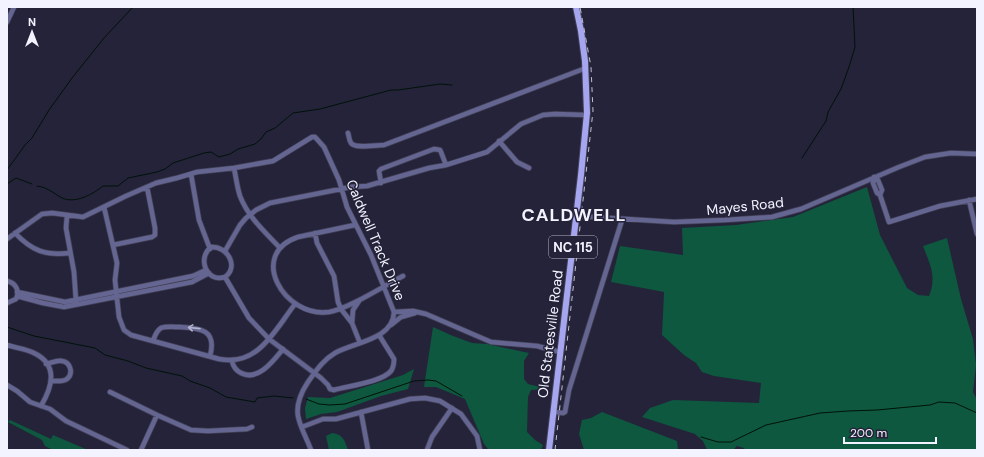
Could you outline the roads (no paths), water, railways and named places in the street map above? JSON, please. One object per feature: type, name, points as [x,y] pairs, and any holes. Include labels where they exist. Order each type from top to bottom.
[{"type":"main road","name":"Old Statesville Road","points":[[549,450],[577,216],[587,115],[586,68],[576,7]]},
{"type":"street","points":[[7,22],[14,7]]},
{"type":"street","points":[[348,133],[353,145],[384,145],[586,68]]},
{"type":"street","points":[[225,251],[240,225],[250,215],[270,202],[342,189],[368,186],[482,154],[521,124],[543,115],[587,115]]},
{"type":"street","name":"Caldwell Track Drive","points":[[234,168],[273,161],[312,137],[315,137],[324,147],[342,189],[345,202],[371,255],[394,312],[390,326]]},
{"type":"street","points":[[499,141],[517,162],[529,168]]},
{"type":"street","points":[[381,183],[379,171],[381,169],[434,149],[440,150],[446,165]]},
{"type":"street","name":"Mayes Road","points":[[577,216],[663,222],[776,216],[801,209],[909,162],[934,155],[951,153],[977,154]]},
{"type":"street","points":[[7,239],[42,214],[52,213],[84,217],[147,187],[204,170],[234,168],[240,195],[250,215],[280,248]]},
{"type":"street","points":[[191,174],[199,220],[210,249]]},
{"type":"street","points":[[874,178],[873,183],[877,193],[880,195],[889,222],[940,206],[977,199]]},
{"type":"street","points":[[113,245],[152,237],[155,235],[147,187]]},
{"type":"street","points":[[969,200],[977,234]]},
{"type":"street","points":[[104,207],[117,263],[115,280],[119,317],[124,330],[131,335],[228,361],[243,359],[263,346],[295,304]]},
{"type":"street","points":[[67,216],[66,228],[74,272],[76,302]]},
{"type":"street","points":[[553,412],[565,412],[569,390],[622,220]]},
{"type":"street","points":[[355,225],[291,239],[280,248],[274,262],[275,275],[279,287],[295,304],[309,311],[328,312],[340,309],[359,300],[403,276]]},
{"type":"street","points":[[15,233],[24,243],[41,252],[60,254],[70,253]]},
{"type":"street","points":[[316,233],[317,243],[334,276],[340,309],[352,323],[360,343]]},
{"type":"street","points":[[212,247],[225,251],[230,257],[230,273],[225,277],[216,278],[207,272],[204,258],[205,253],[212,247]]},
{"type":"street","points":[[17,294],[58,306],[116,294],[192,282],[207,272]]},
{"type":"street","points":[[225,277],[249,318],[269,338],[315,372],[325,381],[330,390],[364,384],[386,375],[392,370],[394,358],[379,335]]},
{"type":"street","points":[[7,281],[13,283],[16,287],[17,294],[13,301],[7,303]]},
{"type":"street","points":[[352,323],[353,310],[359,300]]},
{"type":"street","points":[[394,312],[413,311],[433,316],[491,342],[537,346],[560,352]]},
{"type":"street","points":[[311,450],[298,416],[298,406],[301,395],[315,372],[324,361],[336,352],[379,335],[406,315],[418,312]]},
{"type":"street","points":[[153,341],[156,333],[164,327],[200,328],[211,338],[212,347],[210,356]]},
{"type":"street","points":[[7,345],[32,352],[39,356],[49,367],[51,381],[41,406]]},
{"type":"street","points":[[232,361],[237,371],[246,375],[254,375],[270,364],[283,349]]},
{"type":"street","points":[[46,364],[60,361],[65,362],[70,368],[70,374],[67,379],[62,381],[51,381]]},
{"type":"street","points":[[7,385],[30,402],[50,409],[70,424],[127,450]]},
{"type":"street","points":[[110,392],[184,427],[196,430],[233,430],[252,427]]},
{"type":"street","points":[[302,427],[323,419],[336,419],[410,399],[425,398],[440,401],[461,414],[477,436],[480,450]]},
{"type":"street","points":[[426,450],[432,437],[452,408]]},
{"type":"street","points":[[361,412],[368,450]]},
{"type":"street","points":[[141,450],[157,415]]},
{"type":"waterway","points":[[7,170],[25,145],[32,138],[49,110],[72,78],[104,38],[133,7]]},
{"type":"waterway","points":[[802,158],[826,121],[828,112],[841,89],[849,67],[855,47],[853,7]]},
{"type":"waterway","points":[[37,186],[47,189],[67,200],[78,199],[89,195],[103,186],[118,186],[128,178],[157,172],[165,169],[173,163],[204,153],[211,152],[219,157],[230,154],[238,149],[255,144],[266,132],[275,128],[293,113],[320,109],[391,90],[440,84],[452,85]]},
{"type":"waterway","points":[[7,184],[16,178],[32,184]]},
{"type":"waterway","points":[[7,327],[34,336],[95,348],[105,355],[128,361],[146,368],[182,376],[190,381],[210,388],[226,397],[255,402],[257,398],[274,396],[293,398]]},
{"type":"waterway","points":[[306,399],[319,404],[345,404],[414,381],[428,380],[436,381],[462,396]]},
{"type":"waterway","points":[[701,437],[718,442],[731,442],[766,425],[820,413],[877,410],[930,405],[939,402],[955,403],[977,413]]},
{"type":"railway","points":[[555,450],[593,111],[591,67],[580,7]]},
{"type":"district","name":"CALDWELL","points":[[574,215]]}]
